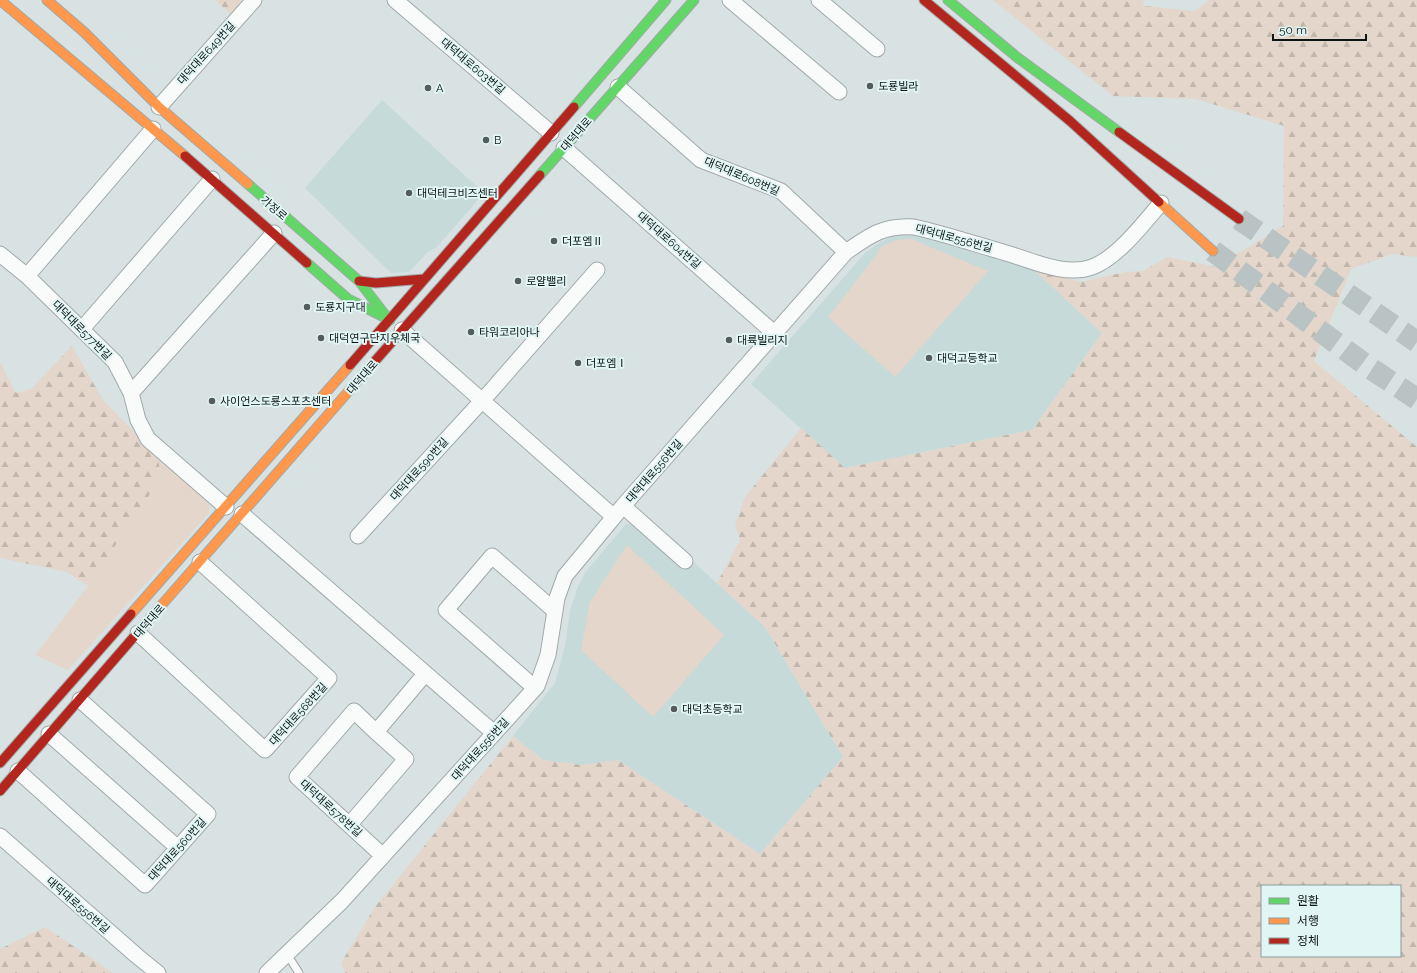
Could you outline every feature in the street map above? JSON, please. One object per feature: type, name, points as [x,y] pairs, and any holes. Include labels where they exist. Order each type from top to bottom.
[{"type":"main road","name":"가정로","points":[[0,0],[212,179],[348,299],[390,320]]},
{"type":"main road","name":"가정로","points":[[47,0],[84,32],[159,107],[359,281],[390,320]]},
{"type":"main road","name":"대덕대로","points":[[0,763],[390,320],[666,0]]},
{"type":"main road","name":"대덕대로","points":[[0,791],[402,330],[694,0]]},
{"type":"main road","points":[[924,0],[1070,121],[1213,251]]},
{"type":"main road","points":[[948,0],[1018,58],[1239,219]]},
{"type":"main road","points":[[359,281],[376,283],[424,279]]},
{"type":"street","name":"대덕대로649번길","points":[[159,107],[254,0]]},
{"type":"street","name":"대덕대로603번길","points":[[395,0],[551,132]]},
{"type":"street","points":[[730,0],[839,92]]},
{"type":"street","points":[[820,0],[877,49]]},
{"type":"street","name":"대덕대로608번길","points":[[618,87],[701,160],[781,191],[846,252]]},
{"type":"street","points":[[27,276],[153,129]]},
{"type":"street","name":"대덕대로604번길","points":[[564,148],[774,332]]},
{"type":"street","points":[[82,329],[212,179]]},
{"type":"street","name":"대덕대로556번길","points":[[267,973],[342,901],[535,688],[548,655],[557,598],[565,576],[618,512],[774,332],[846,252],[871,234],[881,230],[903,226],[914,226],[1036,263],[1080,270],[1092,268],[1112,256],[1161,203]]},
{"type":"street","name":"가정로","points":[[130,393],[274,233]]},
{"type":"street","name":"대덕대로577번길","points":[[0,254],[27,276],[114,362],[130,393],[138,420],[148,439],[226,507]]},
{"type":"street","name":"대덕대로590번길","points":[[358,536],[481,401],[597,270]]},
{"type":"street","points":[[402,330],[481,401],[618,512],[685,561]]},
{"type":"street","points":[[242,514],[494,733]]},
{"type":"street","points":[[535,688],[446,610],[492,556],[555,611]]},
{"type":"street","name":"대덕대로568번길","points":[[138,633],[265,750],[329,678],[200,562]]},
{"type":"street","points":[[350,824],[406,759],[376,732],[425,674]]},
{"type":"street","name":"대덕대로560번길","points":[[18,771],[145,885],[208,814],[80,700]]},
{"type":"street","name":"대덕대로578번길","points":[[376,732],[354,712],[297,777],[350,824],[383,856]]},
{"type":"street","points":[[49,734],[178,848]]},
{"type":"street","name":"대덕대로556번길","points":[[0,836],[158,973]]},
{"type":"lane","points":[[287,954],[298,973]]},
{"type":"shaded area","points":[[382,100],[484,193],[436,248],[429,251],[409,272],[391,273],[305,188]]},
{"type":"shaded area","name":"대덕고등학교","points":[[918,233],[1031,267],[1102,333],[1032,430],[845,468],[751,384],[865,253],[880,242],[898,234]]},
{"type":"shaded area","name":"대덕초등학교","points":[[626,524],[635,525],[688,557],[765,627],[843,757],[760,854],[618,760],[582,765],[543,760],[513,736],[555,683],[565,646],[570,611],[577,589],[585,573]]},
{"type":"green space","points":[[215,0],[241,0],[232,15]]},
{"type":"green space","points":[[993,0],[1143,0],[1144,6],[1195,11],[1209,0],[1417,0],[1417,257],[1392,254],[1351,269],[1314,361],[1417,447],[1417,973],[345,973],[341,963],[375,907],[513,736],[543,760],[582,765],[618,760],[760,854],[843,757],[765,627],[717,583],[740,540],[735,525],[745,497],[801,428],[845,468],[1032,430],[1102,333],[1031,267],[1081,282],[1126,272],[1143,271],[1168,257],[1216,267],[1283,226],[1284,126],[1196,99],[1113,96]]},
{"type":"green space","points":[[911,239],[988,271],[895,377],[828,317],[878,253],[879,248],[896,240]]},
{"type":"green space","points":[[72,346],[103,400],[158,457],[161,478],[88,586],[67,572],[0,558],[0,362],[16,393],[31,389]]},
{"type":"green space","points":[[158,457],[209,500],[209,513],[68,670],[35,655],[88,586],[161,478]]},
{"type":"green space","points":[[627,545],[724,635],[653,717],[581,650],[590,602]]},
{"type":"green space","points":[[45,927],[113,973],[0,973],[0,949]]},
{"type":"tunnel","points":[[1239,219],[1417,342]]},
{"type":"tunnel","points":[[1213,251],[1367,366],[1417,399]]},
{"type":"traffic: fast","points":[[574,107],[666,0]]},
{"type":"traffic: fast","points":[[540,175],[694,0]]},
{"type":"traffic: fast","points":[[948,0],[1018,58],[1119,132]]},
{"type":"traffic: fast","points":[[248,184],[359,281],[386,316]]},
{"type":"traffic: fast","points":[[307,263],[348,299],[390,320]]},
{"type":"traffic: slow","points":[[0,0],[185,156]]},
{"type":"traffic: slow","points":[[47,0],[84,32],[159,107],[248,184]]},
{"type":"traffic: slow","points":[[1159,202],[1213,251]]},
{"type":"traffic: slow","points":[[145,624],[375,361]]},
{"type":"traffic: slow","points":[[131,614],[350,365]]},
{"type":"traffic: jam","points":[[924,0],[1070,121],[1159,202]]},
{"type":"traffic: jam","points":[[350,365],[574,107]]},
{"type":"traffic: jam","points":[[1119,132],[1239,219]]},
{"type":"traffic: jam","points":[[185,156],[307,263]]},
{"type":"traffic: jam","points":[[375,361],[540,175]]},
{"type":"traffic: jam","points":[[359,281],[376,283],[424,279]]},
{"type":"traffic: jam","points":[[0,763],[131,614]]},
{"type":"traffic: jam","points":[[0,791],[145,624]]},
{"type":"place","name":"도룡빌라","points":[[870,86]]},
{"type":"place","name":"A","points":[[428,88]]},
{"type":"place","name":"B","points":[[486,140]]},
{"type":"place","name":"대덕테크비즈센터","points":[[409,193]]},
{"type":"place","name":"더포엠Ⅱ","points":[[554,241]]},
{"type":"place","name":"로얄밸리","points":[[518,281]]},
{"type":"place","name":"도룡지구대","points":[[307,307]]},
{"type":"place","name":"타워코리아나","points":[[471,332]]},
{"type":"place","name":"대덕연구단지우체국","points":[[321,338]]},
{"type":"place","name":"대륙빌리지","points":[[729,340]]},
{"type":"place","name":"대덕고등학교","points":[[929,358]]},
{"type":"place","name":"더포엠Ⅰ","points":[[578,363]]},
{"type":"place","name":"사이언스도룡스포츠센터","points":[[212,401]]},
{"type":"place","name":"대덕초등학교","points":[[674,709]]}]
